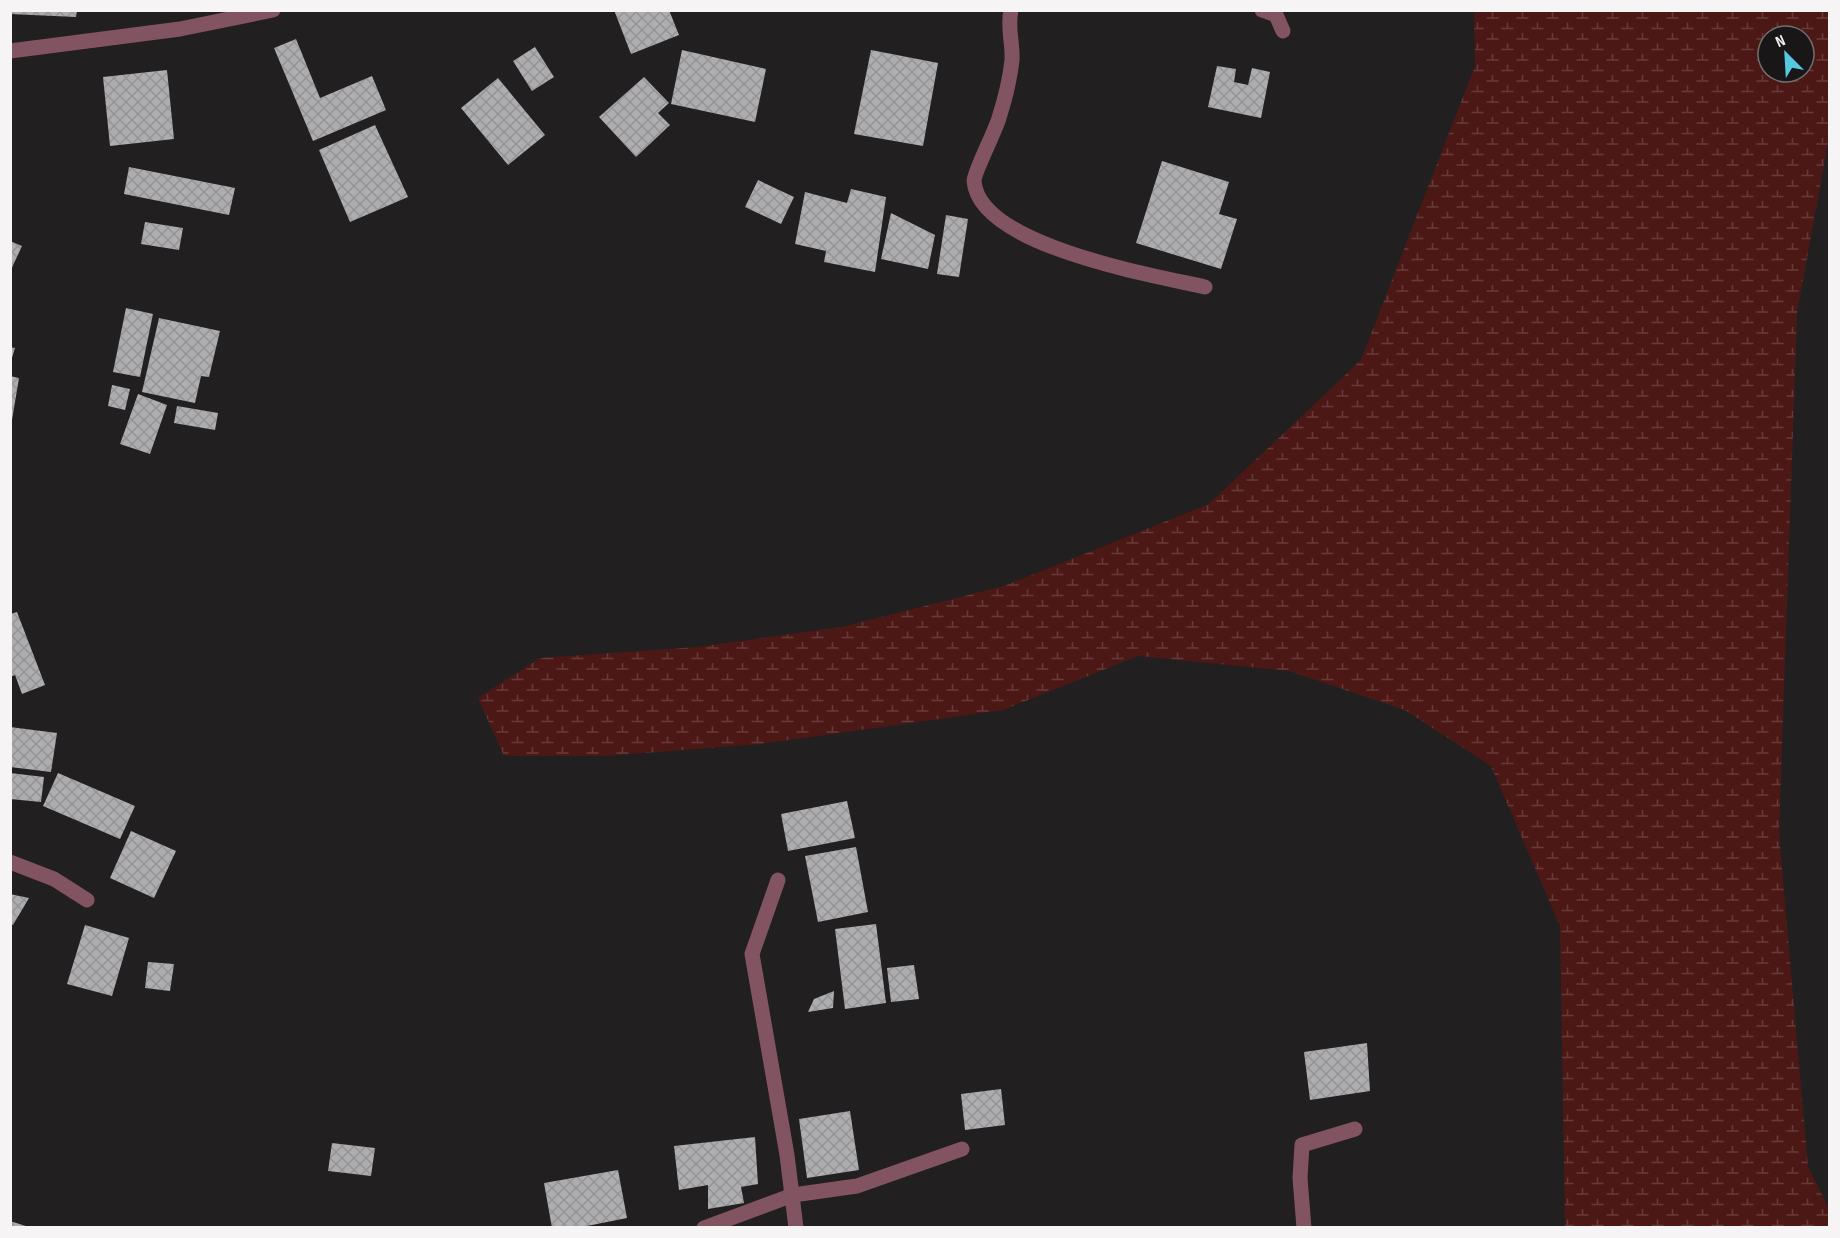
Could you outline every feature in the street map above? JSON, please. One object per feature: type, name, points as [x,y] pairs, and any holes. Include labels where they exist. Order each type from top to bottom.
[{"type":"street","points":[[10,51],[180,29],[273,10]]},
{"type":"street","points":[[1011,10],[1007,25],[1012,58],[1004,101],[996,128],[974,180],[981,204],[1010,227],[1069,254],[1205,287]]},
{"type":"street","points":[[1262,10],[1276,15],[1283,31]]},
{"type":"street","points":[[10,862],[54,879],[87,900]]},
{"type":"street","points":[[778,880],[752,954],[793,1195],[796,1227]]},
{"type":"street","points":[[1305,1227],[1300,1178],[1302,1145],[1354,1129]]},
{"type":"street","points":[[704,1227],[793,1195],[857,1186],[962,1149]]},
{"type":"green space","points":[[1474,11],[1829,11],[1829,137],[1797,313],[1779,834],[1808,1167],[1829,1209],[1829,1227],[1565,1227],[1560,926],[1491,766],[1405,710],[1289,671],[1138,656],[1003,710],[761,744],[604,756],[504,756],[478,698],[540,658],[697,647],[842,627],[1004,586],[1209,504],[1361,360],[1475,66]]},
{"type":"building","points":[[10,10],[77,10],[76,17],[10,14]]},
{"type":"building","points":[[614,10],[669,10],[679,35],[631,54]]},
{"type":"building","points":[[296,39],[320,98],[372,76],[386,110],[313,141],[274,48]]},
{"type":"building","points":[[535,47],[554,77],[532,91],[513,61]]},
{"type":"building","points":[[682,50],[766,69],[755,122],[671,104]]},
{"type":"building","points":[[871,50],[938,63],[923,146],[854,134]]},
{"type":"building","points":[[1217,66],[1236,69],[1234,82],[1248,85],[1252,68],[1270,72],[1261,118],[1208,107]]},
{"type":"building","points":[[167,70],[174,139],[110,146],[103,77]]},
{"type":"building","points":[[644,77],[669,103],[658,113],[670,125],[636,157],[599,117]]},
{"type":"building","points":[[498,78],[545,135],[508,165],[461,108]]},
{"type":"building","points":[[375,125],[408,197],[350,222],[319,150]]},
{"type":"building","points":[[1162,161],[1229,182],[1219,214],[1237,219],[1221,269],[1136,243]]},
{"type":"building","points":[[129,167],[235,188],[229,215],[124,194]]},
{"type":"building","points":[[758,180],[794,197],[781,224],[745,207]]},
{"type":"building","points":[[851,189],[886,197],[875,272],[824,262],[826,251],[795,244],[805,192],[847,203]]},
{"type":"building","points":[[891,213],[935,235],[928,269],[881,259]]},
{"type":"building","points":[[946,215],[968,219],[959,277],[937,274]]},
{"type":"building","points":[[145,222],[183,228],[179,250],[141,244]]},
{"type":"building","points":[[10,241],[22,246],[10,272]]},
{"type":"building","points":[[126,308],[153,314],[140,377],[113,372]]},
{"type":"building","points":[[159,318],[220,331],[209,377],[201,376],[195,403],[142,392]]},
{"type":"building","points":[[10,347],[15,348],[11,361],[10,361]]},
{"type":"building","points":[[10,376],[19,378],[12,420],[10,420]]},
{"type":"building","points":[[112,385],[130,389],[125,410],[108,406]]},
{"type":"building","points":[[138,394],[167,405],[150,454],[120,444]]},
{"type":"building","points":[[177,406],[218,413],[215,430],[174,423]]},
{"type":"building","points":[[17,612],[45,685],[22,694],[15,675],[10,677],[10,614]]},
{"type":"building","points":[[10,727],[57,733],[51,772],[10,767]]},
{"type":"building","points":[[10,773],[44,777],[41,802],[10,799]]},
{"type":"building","points":[[58,773],[135,806],[120,839],[43,806]]},
{"type":"building","points":[[847,801],[855,838],[788,851],[781,814]]},
{"type":"building","points":[[131,831],[176,851],[154,898],[110,878]]},
{"type":"building","points":[[856,847],[868,912],[818,922],[805,856]]},
{"type":"building","points":[[10,894],[29,898],[13,925],[10,924]]},
{"type":"building","points":[[876,924],[886,1003],[845,1009],[835,929]]},
{"type":"building","points":[[85,925],[129,938],[112,996],[67,984]]},
{"type":"building","points":[[148,962],[174,964],[170,991],[145,988]]},
{"type":"building","points":[[914,965],[919,999],[891,1002],[887,968]]},
{"type":"building","points":[[834,991],[833,1008],[808,1012],[814,999]]},
{"type":"building","points":[[1367,1043],[1370,1091],[1310,1100],[1304,1052]]},
{"type":"building","points":[[1001,1089],[1005,1125],[965,1130],[961,1094]]},
{"type":"building","points":[[850,1111],[859,1170],[807,1178],[799,1119]]},
{"type":"building","points":[[755,1137],[758,1184],[741,1187],[744,1203],[708,1209],[708,1185],[679,1190],[674,1146]]},
{"type":"building","points":[[332,1143],[375,1148],[371,1176],[328,1171]]},
{"type":"building","points":[[618,1170],[627,1218],[577,1228],[552,1228],[544,1183]]},
{"type":"building","points":[[10,1221],[29,1227],[29,1228],[10,1228]]}]
